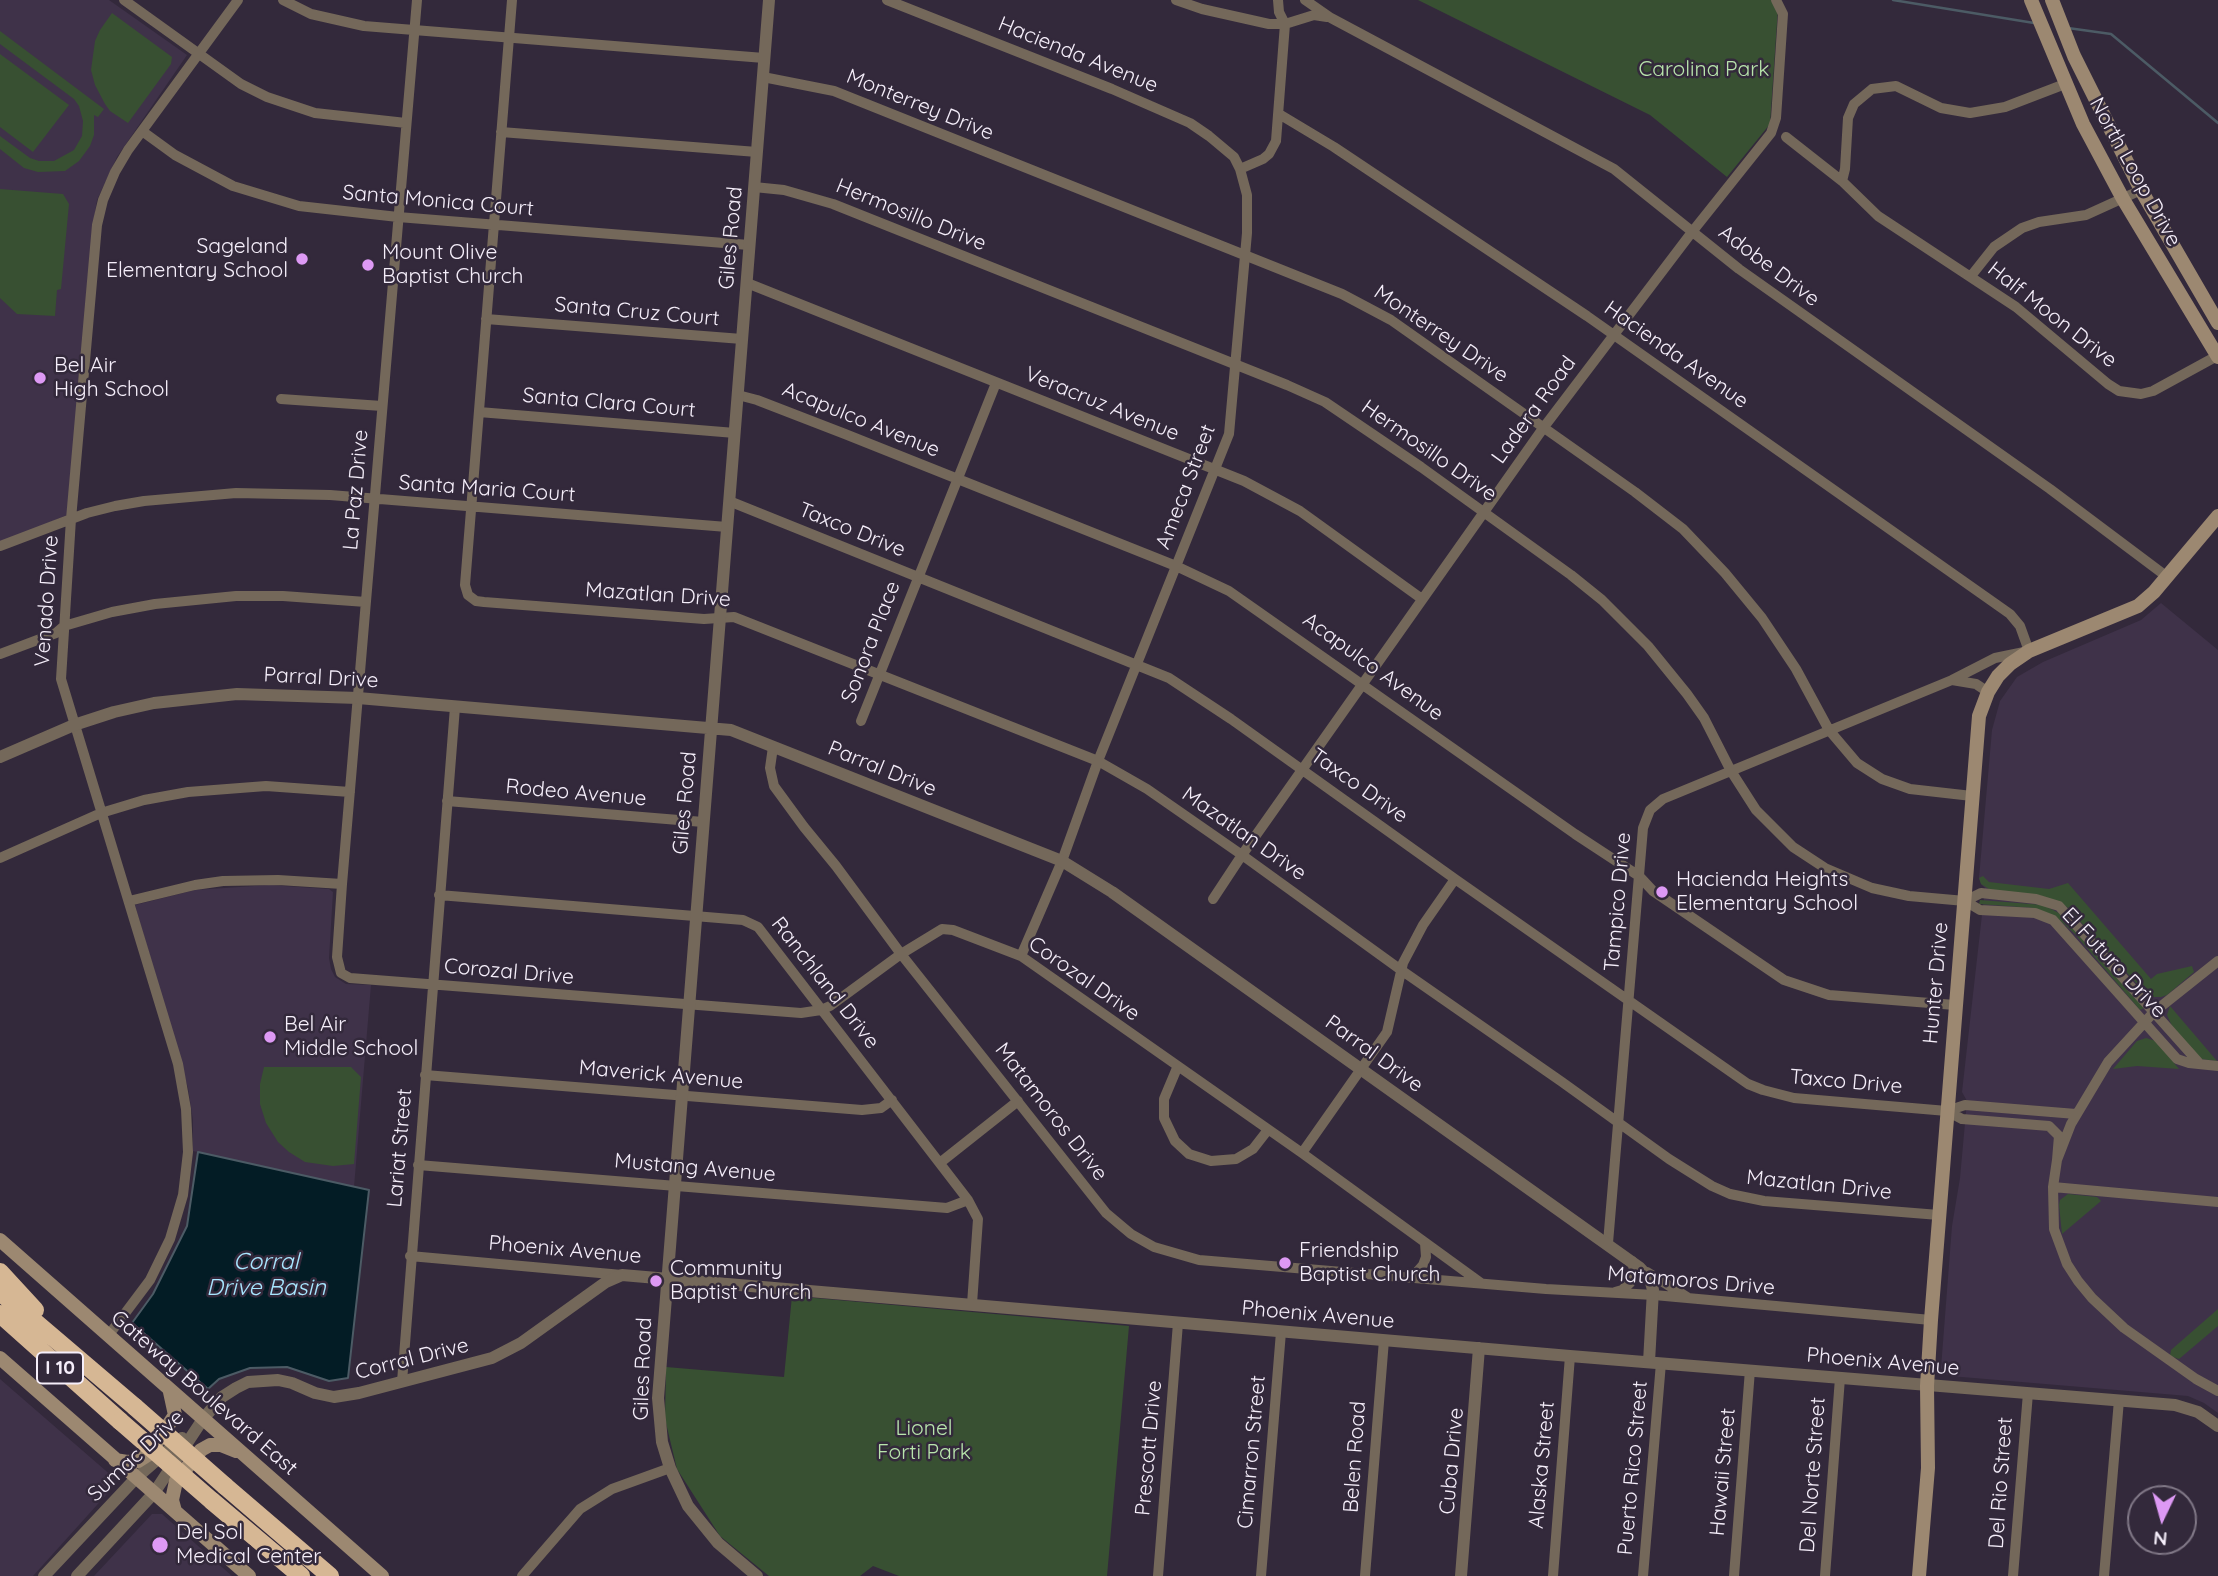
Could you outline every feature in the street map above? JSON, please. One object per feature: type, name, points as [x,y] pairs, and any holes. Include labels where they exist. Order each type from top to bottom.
[{"type":"highway","points":[[0,1272],[30,1304],[65,1349]]},
{"type":"highway","name":"I 10","points":[[0,1292],[330,1576]]},
{"type":"highway","name":"I 10","points":[[2,1317],[296,1573]]},
{"type":"main road","name":"North Loop Drive","points":[[2031,3],[2083,124],[2123,199],[2218,357]]},
{"type":"main road","name":"North Loop Drive","points":[[2054,5],[2069,43],[2141,190],[2218,323]]},
{"type":"main road","name":"Hunter Drive","points":[[1919,1576],[1928,1468],[1927,1386],[1931,1320],[1977,729],[1982,704],[1998,676],[2029,651],[2127,611],[2147,599],[2218,516]]},
{"type":"main road","name":"Gateway Boulevard East","points":[[0,1240],[382,1576]]},
{"type":"main road","points":[[0,1358],[249,1576]]},
{"type":"main road","points":[[116,1460],[138,1461],[149,1454],[175,1415],[170,1391]]},
{"type":"main road","points":[[175,1511],[172,1500],[176,1482],[201,1450],[210,1445],[240,1453]]},
{"type":"street","points":[[124,0],[241,84],[285,104],[339,117],[406,123]]},
{"type":"street","name":"Venado Drive","points":[[108,1336],[150,1280],[170,1239],[183,1195],[188,1152],[186,1109],[178,1065],[61,679],[71,519],[97,225],[103,200],[115,172],[239,0]]},
{"type":"street","points":[[283,0],[331,20],[364,26],[764,58]]},
{"type":"street","name":"La Paz Drive","points":[[350,978],[341,974],[338,968],[342,884],[416,0]]},
{"type":"street","points":[[471,506],[512,0]]},
{"type":"street","name":"Giles Road","points":[[757,1576],[704,1527],[688,1506],[670,1468],[662,1441],[658,1398],[769,0]]},
{"type":"street","name":"Hacienda Avenue","points":[[887,0],[1157,108],[1209,136],[1234,157],[1240,169]]},
{"type":"street","points":[[1176,0],[1253,21],[1285,24],[1314,15],[1331,18]]},
{"type":"street","points":[[1240,169],[1263,159],[1273,148],[1279,114],[1285,24],[1279,12],[1278,0]]},
{"type":"street","name":"Adobe Drive","points":[[1305,0],[1331,18],[1614,169],[1749,277],[2060,496],[2166,576]]},
{"type":"street","name":"Ladera Road","points":[[1213,900],[1544,427],[1774,126],[1783,14],[1776,0]]},
{"type":"street","name":"Monterrey Drive","points":[[763,77],[834,91],[1342,294],[1391,320],[1660,510],[1705,551],[1741,591],[1777,639],[1829,730],[1849,756],[1882,779],[1910,789],[1972,796]]},
{"type":"street","points":[[1842,181],[1848,118],[1854,104],[1872,89],[1896,86],[1941,108],[1970,113],[2005,107],[2065,84]]},
{"type":"street","name":"Hacienda Avenue","points":[[1279,114],[1493,251],[2010,614],[2020,626],[2029,651]]},
{"type":"street","name":"Santa Monica Court","points":[[142,131],[205,171],[263,197],[332,212],[749,245]]},
{"type":"street","points":[[501,132],[757,152]]},
{"type":"street","name":"Half Moon Drive","points":[[1786,137],[1842,181],[1878,216],[2032,318],[2119,391],[2141,394],[2153,391],[2218,357]]},
{"type":"street","name":"Ameca Street","points":[[1021,956],[1062,861],[1098,761],[1231,426],[1248,203],[1240,169]]},
{"type":"street","name":"Hermosillo Drive","points":[[754,187],[785,190],[833,204],[1325,402],[1571,575],[1632,628],[1704,718],[1731,771],[1756,810],[1793,847],[1825,868],[1850,880],[1891,893],[1965,901]]},
{"type":"street","points":[[1971,276],[1994,247],[2022,228],[2039,222],[2086,215],[2141,190]]},
{"type":"street","name":"Veracruz Avenue","points":[[747,283],[1265,491],[1300,511],[1422,599]]},
{"type":"street","name":"Santa Cruz Court","points":[[486,319],[742,339]]},
{"type":"street","name":"Sonora Place","points":[[861,721],[996,383]]},
{"type":"street","name":"Acapulco Avenue","points":[[738,395],[757,400],[1176,566],[1243,599],[1575,834],[1639,876],[1653,891],[1769,972],[1798,986],[1829,995],[1955,1005]]},
{"type":"street","points":[[281,399],[382,406]]},
{"type":"street","name":"Santa Clara Court","points":[[480,412],[735,433]]},
{"type":"street","name":"Santa Maria Court","points":[[0,547],[71,519],[115,506],[190,496],[274,493],[727,527]]},
{"type":"street","name":"Taxco Drive","points":[[729,502],[1138,664],[1180,684],[1629,1002],[1734,1075],[1763,1090],[1794,1098],[1947,1111]]},
{"type":"street","name":"Mazatlan Drive","points":[[471,506],[465,585],[472,599],[619,613],[734,617],[1098,761],[1147,789],[1242,855],[1699,1179],[1730,1194],[1763,1201],[1939,1215]]},
{"type":"street","points":[[0,654],[56,634],[64,626],[112,612],[200,598],[283,596],[366,602]]},
{"type":"street","name":"Tampico Drive","points":[[1608,1243],[1643,828],[1650,810],[1663,799],[1952,680],[1995,659],[2029,651]]},
{"type":"street","points":[[1952,680],[1976,684],[1988,692]]},
{"type":"street","name":"Parral Drive","points":[[0,757],[74,725],[154,703],[215,696],[288,694],[358,698],[731,730],[1062,861],[1112,892],[1690,1300]]},
{"type":"street","name":"Lariat Street","points":[[402,1381],[431,985],[455,708]]},
{"type":"street","name":"Matamoros Drive","points":[[774,747],[770,768],[774,786],[901,954],[1106,1213],[1131,1234],[1154,1247],[1199,1260],[1654,1295],[1931,1320]]},
{"type":"street","points":[[0,858],[101,813],[144,800],[231,787],[266,786],[350,792]]},
{"type":"street","name":"Rodeo Avenue","points":[[447,802],[703,822]]},
{"type":"street","points":[[1302,1153],[1387,1032],[1401,970],[1423,925],[1455,879]]},
{"type":"street","points":[[129,901],[223,881],[278,880],[342,884]]},
{"type":"street","name":"El Futuro Drive","points":[[1965,901],[1981,893],[2036,899],[2059,906],[2200,1064]]},
{"type":"street","name":"Ranchland Drive","points":[[439,895],[743,920],[758,927],[968,1200],[978,1219],[972,1304]]},
{"type":"street","name":"El Futuro Drive","points":[[1965,901],[1980,910],[2035,913],[2053,920],[2177,1059],[2218,1066]]},
{"type":"street","name":"Corozal Drive","points":[[350,978],[801,1013],[821,1010],[901,954],[945,929],[1021,956],[1177,1068],[1302,1153],[1481,1283]]},
{"type":"street","points":[[2057,1160],[2076,1114],[2108,1062],[2154,1012],[2218,961]]},
{"type":"street","points":[[1177,1068],[1164,1099],[1164,1118],[1175,1141],[1189,1154],[1211,1161],[1236,1159],[1255,1147],[1267,1131]]},
{"type":"street","name":"Maverick Avenue","points":[[425,1075],[862,1110],[881,1108],[892,1100]]},
{"type":"street","points":[[941,1162],[1018,1101]]},
{"type":"street","points":[[1947,1111],[1965,1105],[2076,1114]]},
{"type":"street","points":[[1947,1111],[1962,1119],[2071,1124]]},
{"type":"street","points":[[2039,1124],[2049,1126],[2059,1136],[2053,1187],[2054,1229],[2067,1264],[2078,1281],[2124,1328],[2196,1379],[2218,1391]]},
{"type":"street","name":"Mustang Avenue","points":[[418,1165],[947,1208],[968,1200]]},
{"type":"street","points":[[2053,1187],[2218,1202]]},
{"type":"street","points":[[1407,1276],[1416,1273],[1423,1265],[1426,1257],[1425,1243]]},
{"type":"street","points":[[1438,1252],[1446,1265],[1448,1280]]},
{"type":"street","name":"Phoenix Avenue","points":[[410,1256],[1281,1332],[2119,1400],[2186,1407],[2218,1426]]},
{"type":"street","points":[[1612,1293],[1622,1290],[1630,1283],[1636,1264]]},
{"type":"street","name":"Parral Drive","points":[[1636,1264],[1650,1279],[1654,1295]]},
{"type":"street","name":"Corral Drive","points":[[204,1419],[222,1397],[248,1382],[278,1380],[334,1397],[492,1358],[508,1351],[606,1282],[622,1275]]},
{"type":"street","name":"Puerto Rico Street","points":[[1643,1576],[1655,1363],[1654,1295]]},
{"type":"street","name":"Prescott Drive","points":[[1158,1576],[1178,1323]]},
{"type":"street","name":"Cimarron Street","points":[[1261,1576],[1281,1332]]},
{"type":"street","name":"Belen Road","points":[[1365,1576],[1384,1340]]},
{"type":"street","name":"Cuba Drive","points":[[1461,1576],[1479,1348]]},
{"type":"street","name":"Alaska Street","points":[[1553,1576],[1570,1356]]},
{"type":"street","name":"Hawaii Street","points":[[1734,1576],[1750,1370]]},
{"type":"street","name":"Del Norte Street","points":[[1825,1576],[1840,1378]]},
{"type":"street","name":"Del Rio Street","points":[[2014,1576],[2028,1393]]},
{"type":"street","points":[[2104,1576],[2119,1400]]},
{"type":"street","name":"Sumac Drive","points":[[44,1576],[136,1478],[204,1419]]},
{"type":"street","name":"Sumac Drive","points":[[77,1576],[154,1493],[204,1419]]},
{"type":"street","points":[[522,1576],[580,1509],[605,1493],[670,1468]]},
{"type":"shaded area","name":"Bel Air High School","points":[[0,0],[109,0],[187,55],[117,157],[97,200],[67,515],[0,544]]},
{"type":"shaded area","points":[[2161,603],[2218,650],[2218,1413],[2188,1396],[1950,1376],[1941,1368],[1952,1226],[1960,1178],[1967,1101],[1962,1092],[1985,888],[1979,878],[1992,730],[2000,701],[2017,677],[2043,662],[2141,620]]},
{"type":"shaded area","name":"Bel Air Middle School","points":[[269,885],[329,889],[333,892],[329,958],[331,969],[335,977],[346,984],[371,985],[354,1187],[193,1151],[193,1120],[188,1088],[135,905],[195,890]]},
{"type":"shaded area","points":[[0,1379],[113,1477],[115,1485],[33,1576],[0,1576]]},
{"type":"shaded area","name":"Del Sol Medical Center","points":[[152,1514],[162,1514],[232,1576],[94,1576]]},
{"type":"green space","name":"Carolina Park","points":[[1418,0],[1771,0],[1778,8],[1770,124],[1727,177],[1650,115]]},
{"type":"green space","points":[[112,13],[172,57],[171,64],[128,123],[110,111],[105,104],[91,70],[95,41]]},
{"type":"green space","points":[[0,31],[104,109],[98,117],[94,115],[94,135],[90,146],[79,161],[65,171],[38,172],[24,168],[0,149],[0,136],[30,158],[54,161],[74,150],[82,136],[83,121],[74,99],[0,44]]},
{"type":"green space","points":[[0,54],[69,105],[33,152],[0,127]]},
{"type":"green space","points":[[0,189],[63,194],[69,204],[61,289],[57,290],[55,316],[17,314],[0,298]]},
{"type":"green space","points":[[1983,876],[1989,882],[2049,889],[2068,883],[2151,979],[2157,974],[2192,966],[2194,972],[2167,995],[2149,997],[2067,907],[2042,896],[1992,891],[1981,884],[1979,878]]},
{"type":"green space","points":[[1980,900],[2043,905],[2065,917],[2144,1008],[2140,1010],[2074,933],[2055,916],[2034,908],[1979,904]]},
{"type":"green space","points":[[2170,1006],[2217,1061],[2200,1059],[2172,1026],[2167,1015]]},
{"type":"green space","points":[[2146,1038],[2156,1041],[2179,1069],[2137,1066],[2113,1069],[2137,1041]]},
{"type":"green space","points":[[264,1067],[351,1067],[361,1077],[354,1164],[333,1166],[305,1162],[278,1142],[266,1123],[260,1104],[260,1084]]},
{"type":"green space","points":[[2068,1194],[2097,1197],[2101,1201],[2062,1234],[2059,1205],[2060,1200]]},
{"type":"green space","name":"Lionel Forti Park","points":[[792,1296],[1129,1326],[1107,1576],[899,1576],[873,1566],[860,1576],[769,1576],[720,1536],[677,1469],[665,1419],[666,1367],[784,1377]]},
{"type":"green space","points":[[2218,1309],[2218,1326],[2179,1359],[2170,1356],[2171,1350]]},
{"type":"water","name":"Corral Drive Basin","points":[[198,1152],[369,1190],[348,1378],[329,1381],[287,1367],[250,1368],[219,1379],[208,1389],[132,1323],[153,1294],[187,1226]]},
{"type":"waterway","points":[[1893,0],[2034,23]]},
{"type":"waterway","points":[[2068,28],[2111,34],[2218,123]]},
{"type":"place","name":"Sageland Elementary School","points":[[302,259]]},
{"type":"place","name":"Mount Olive Baptist Church","points":[[368,265]]},
{"type":"place","name":"Bel Air High School","points":[[40,378]]},
{"type":"place","name":"Hacienda Heights Elementary School","points":[[1662,892]]},
{"type":"place","name":"Bel Air Middle School","points":[[270,1037]]},
{"type":"place","name":"Friendship Baptist Church","points":[[1285,1263]]},
{"type":"place","name":"Community Baptist Church","points":[[656,1281]]},
{"type":"place","name":"Del Sol Medical Center","points":[[160,1545]]}]
